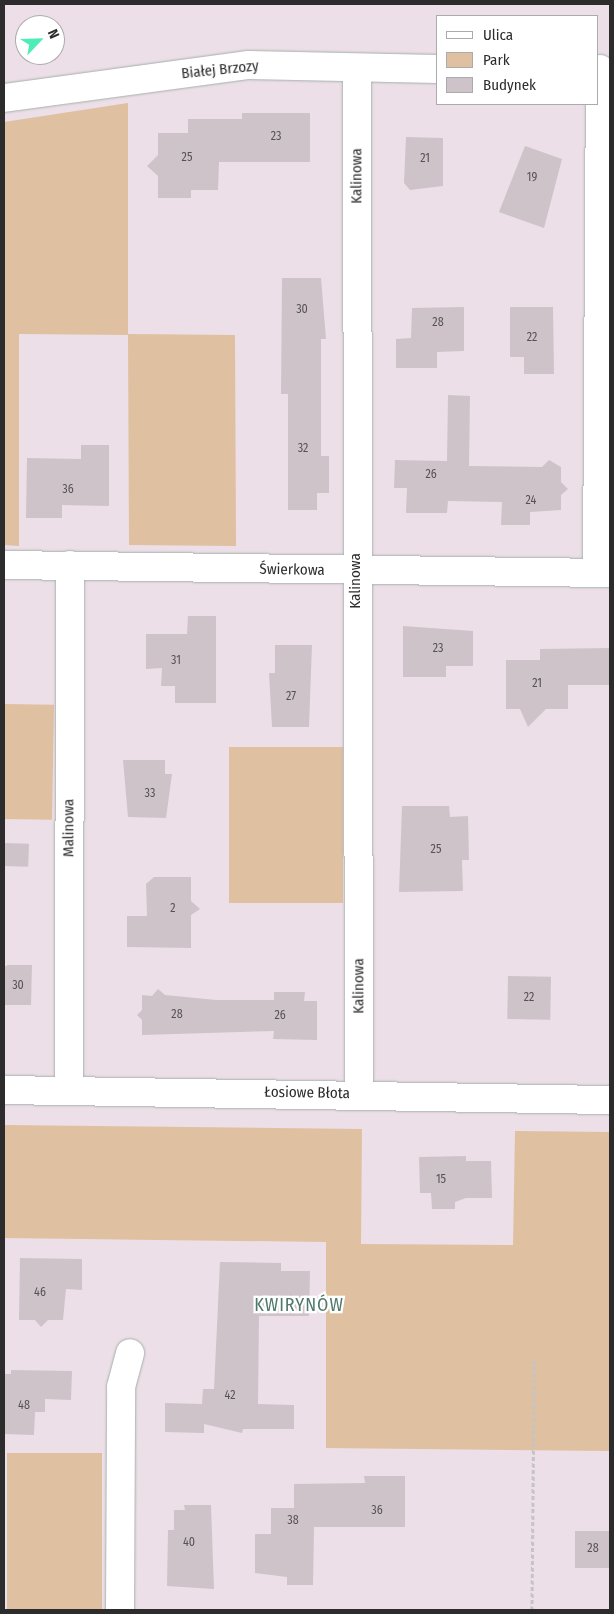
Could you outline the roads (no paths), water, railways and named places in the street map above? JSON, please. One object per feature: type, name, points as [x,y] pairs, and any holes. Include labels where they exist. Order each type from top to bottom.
[{"type":"street","name":"Białej Brzozy","points":[[4,98],[249,65],[357,69],[436,69]]},
{"type":"street","name":"Kalinowa","points":[[357,69],[356,572],[359,1094]]},
{"type":"street","points":[[603,69],[604,573]]},
{"type":"street","name":"Świerkowa","points":[[4,565],[356,572],[604,573]]},
{"type":"street","name":"Malinowa","points":[[69,1090],[70,565]]},
{"type":"street","name":"Łosiowe Błota","points":[[4,1090],[359,1094],[610,1100]]},
{"type":"street","points":[[120,1610],[121,1387],[130,1353]]},
{"type":"district","name":"KWIRYNÓW","points":[[299,1305]]}]
